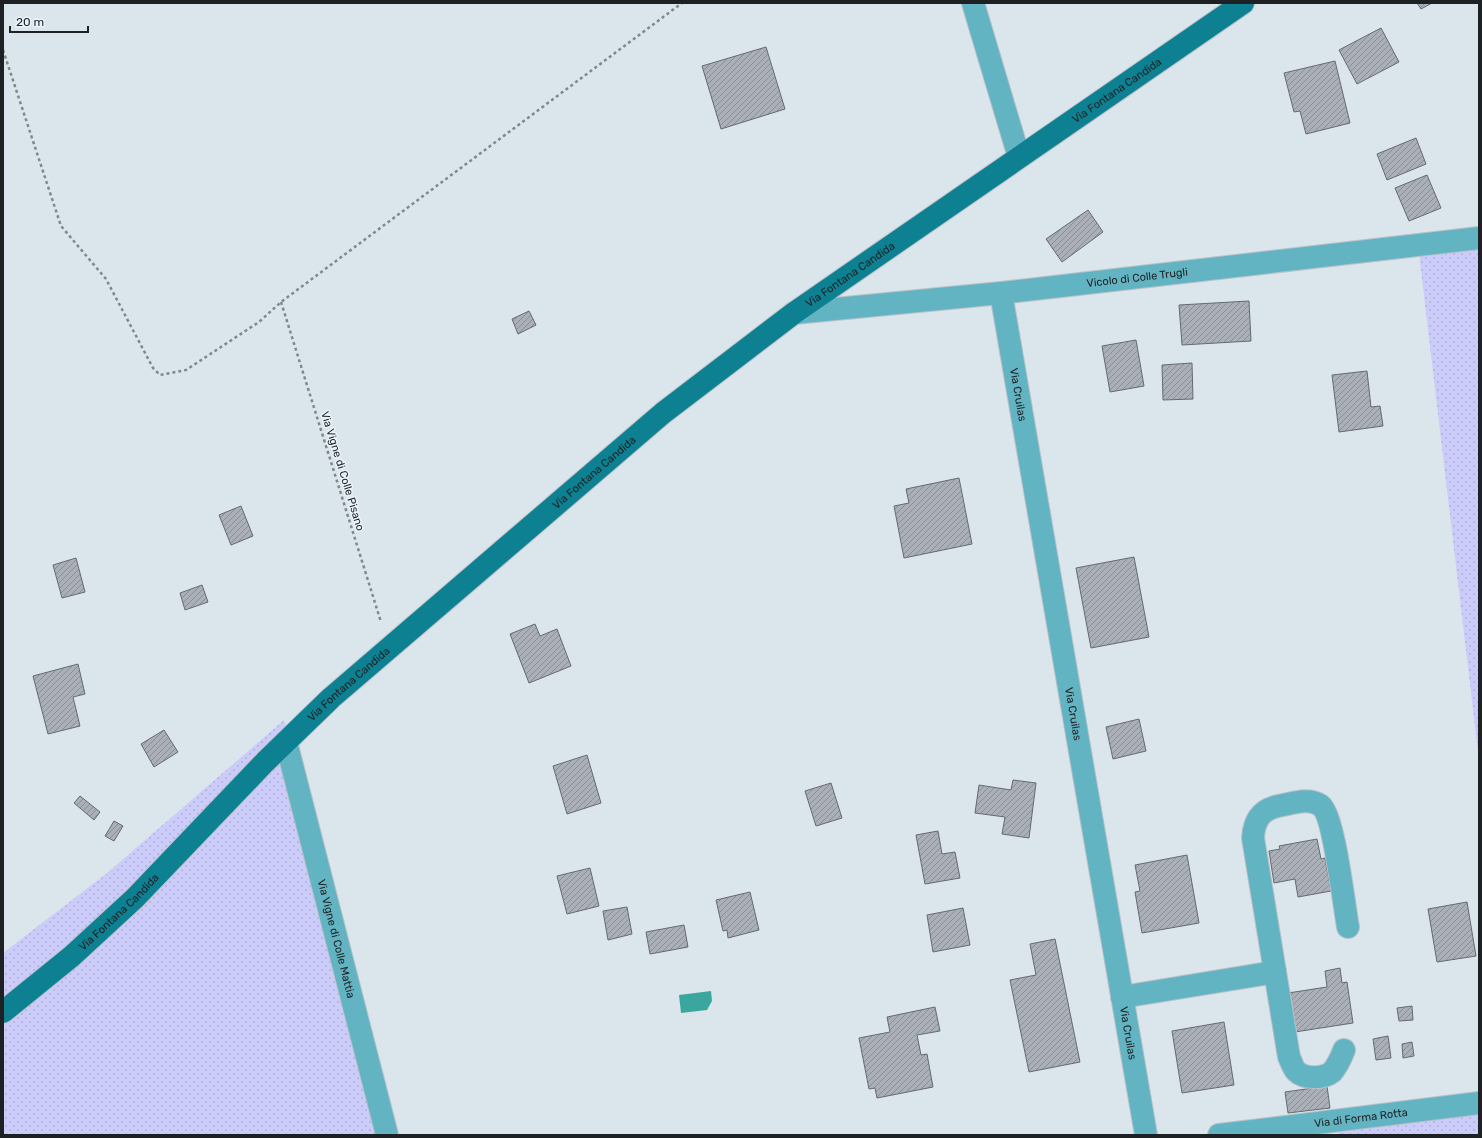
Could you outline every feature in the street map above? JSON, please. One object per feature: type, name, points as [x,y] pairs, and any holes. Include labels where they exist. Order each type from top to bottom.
[{"type":"main road","name":"Via Fontana Candida","points":[[3,1012],[72,956],[135,898],[286,742],[331,698],[647,427],[794,312],[1243,3]]},
{"type":"street","points":[[973,3],[1019,157]]},
{"type":"street","name":"Vicolo di Colle Trugli","points":[[794,312],[1001,293],[1479,238]]},
{"type":"street","name":"Via Cruilas","points":[[1001,293],[1146,1135]]},
{"type":"street","name":"Via Vigne di Colle Mattia","points":[[286,742],[387,1135]]},
{"type":"street","points":[[1344,1050],[1339,1063],[1330,1073],[1318,1077],[1306,1077],[1296,1071],[1289,1057],[1253,838],[1255,822],[1259,815],[1268,808],[1302,802],[1319,804],[1325,809],[1331,825],[1348,927]]},
{"type":"street","points":[[1122,997],[1275,972]]},
{"type":"street","name":"Via di Forma Rotta","points":[[1218,1135],[1479,1103]]},
{"type":"path","points":[[3,50],[61,226],[106,279],[153,368],[160,375],[186,370],[259,322],[281,302],[682,3]]},
{"type":"path","name":"Via Vigne di Colle Pisano","points":[[281,302],[383,625],[395,643]]},
{"type":"shaded area","points":[[1479,238],[1479,760],[1418,245]]},
{"type":"shaded area","points":[[284,720],[395,1135],[3,1135],[3,953],[106,874]]},
{"type":"shaded area","points":[[711,991],[712,1001],[707,1010],[681,1013],[679,995]]},
{"type":"shaded area","points":[[1479,1103],[1479,1135],[1338,1135],[1339,1120]]},
{"type":"building","points":[[1417,3],[1432,3],[1421,9]]},
{"type":"building","points":[[1381,28],[1399,62],[1357,84],[1339,50]]},
{"type":"building","points":[[766,47],[785,109],[721,129],[702,66]]},
{"type":"building","points":[[1335,61],[1350,123],[1306,134],[1300,111],[1294,112],[1284,73]]},
{"type":"building","points":[[1416,138],[1426,164],[1387,180],[1377,154]]},
{"type":"building","points":[[1427,175],[1441,208],[1409,221],[1395,188]]},
{"type":"building","points":[[1088,210],[1103,232],[1062,262],[1046,239]]},
{"type":"building","points":[[1249,301],[1251,341],[1182,345],[1179,305]]},
{"type":"building","points":[[529,311],[536,325],[518,334],[512,319]]},
{"type":"building","points":[[1136,340],[1144,386],[1110,392],[1102,346]]},
{"type":"building","points":[[1192,363],[1193,399],[1163,400],[1162,365]]},
{"type":"building","points":[[1367,371],[1371,407],[1380,406],[1383,426],[1339,432],[1332,375]]},
{"type":"building","points":[[959,478],[972,544],[904,558],[894,506],[909,503],[906,489]]},
{"type":"building","points":[[241,506],[253,536],[231,545],[219,515]]},
{"type":"building","points":[[1134,557],[1149,637],[1091,648],[1076,568]]},
{"type":"building","points":[[76,558],[85,592],[62,598],[53,565]]},
{"type":"building","points":[[202,585],[208,602],[185,610],[180,593]]},
{"type":"building","points":[[535,624],[540,636],[557,629],[571,666],[529,683],[510,634]]},
{"type":"building","points":[[78,664],[85,694],[73,697],[80,726],[48,734],[33,676]]},
{"type":"building","points":[[1139,719],[1146,751],[1113,759],[1106,727]]},
{"type":"building","points":[[164,730],[178,752],[154,767],[141,744]]},
{"type":"building","points":[[587,755],[601,803],[567,814],[553,766]]},
{"type":"building","points":[[1013,780],[1036,783],[1029,838],[1002,834],[1005,817],[975,813],[979,785],[1011,790]]},
{"type":"building","points":[[831,783],[842,818],[816,826],[805,791]]},
{"type":"building","points":[[80,796],[100,812],[94,820],[74,803]]},
{"type":"building","points":[[114,821],[123,826],[114,841],[105,836]]},
{"type":"building","points":[[938,831],[942,854],[955,852],[960,878],[925,884],[916,835]]},
{"type":"building","points":[[1317,839],[1321,859],[1325,858],[1331,891],[1298,897],[1295,879],[1274,883],[1269,851],[1280,849],[1279,846]]},
{"type":"building","points":[[1187,855],[1199,923],[1142,933],[1135,892],[1140,891],[1135,865]]},
{"type":"building","points":[[590,868],[599,906],[567,914],[557,876]]},
{"type":"building","points":[[750,892],[759,930],[728,938],[727,930],[723,931],[716,900]]},
{"type":"building","points":[[1467,902],[1476,956],[1437,962],[1428,909]]},
{"type":"building","points":[[627,907],[632,934],[608,940],[603,911]]},
{"type":"building","points":[[963,908],[970,945],[933,952],[927,915]]},
{"type":"building","points":[[684,925],[688,947],[650,954],[646,932]]},
{"type":"building","points":[[1055,939],[1080,1062],[1029,1072],[1010,980],[1036,975],[1030,944]]},
{"type":"building","points":[[1340,968],[1342,983],[1347,982],[1353,1023],[1295,1032],[1288,993],[1327,987],[1325,971]]},
{"type":"building","points":[[1412,1006],[1413,1020],[1399,1021],[1397,1008]]},
{"type":"building","points":[[935,1007],[940,1031],[917,1035],[921,1055],[927,1054],[933,1087],[877,1098],[875,1088],[869,1089],[859,1038],[890,1032],[887,1017]]},
{"type":"building","points":[[1224,1022],[1234,1085],[1182,1093],[1172,1031]]},
{"type":"building","points":[[1388,1036],[1391,1058],[1376,1060],[1373,1039]]},
{"type":"building","points":[[1412,1042],[1414,1056],[1403,1058],[1402,1044]]},
{"type":"building","points":[[1327,1086],[1330,1108],[1288,1113],[1285,1092]]}]
